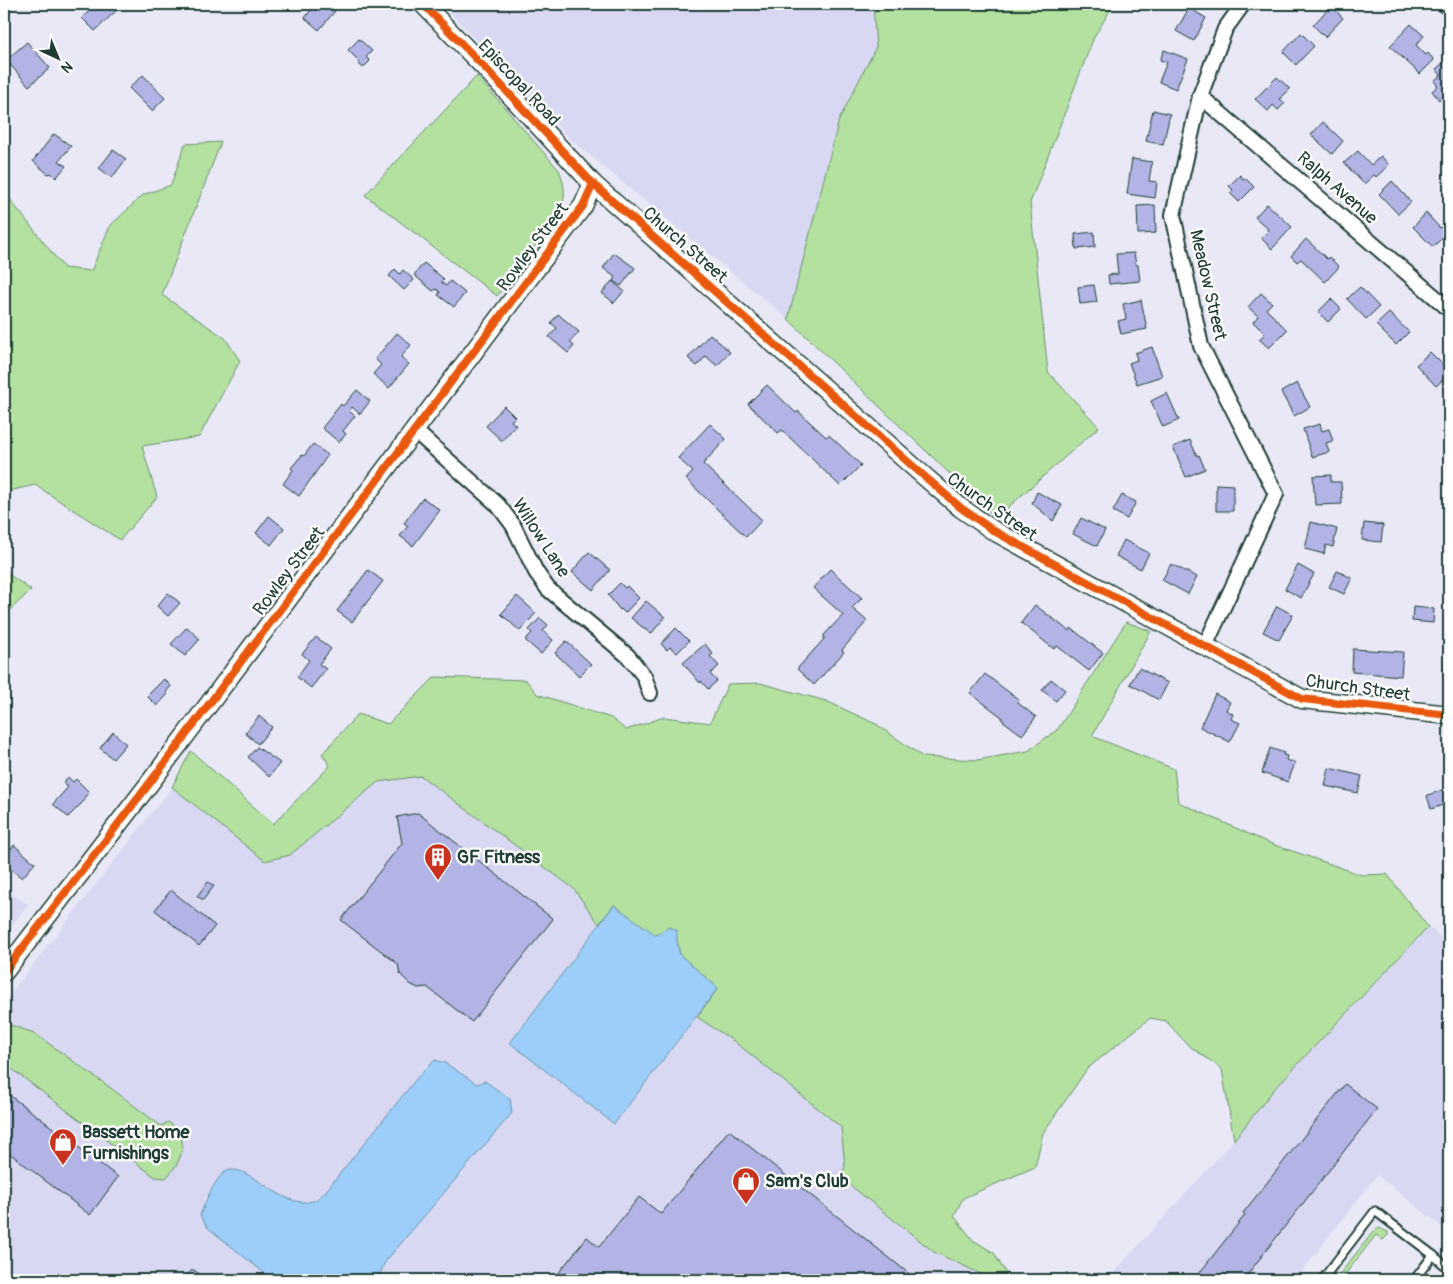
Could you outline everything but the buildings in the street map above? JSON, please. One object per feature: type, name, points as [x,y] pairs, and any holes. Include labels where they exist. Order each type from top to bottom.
[{"type":"street","name":"Episcopal Road","points":[[423,4],[593,184]]},
{"type":"street","name":"Meadow Street","points":[[1205,646],[1276,494],[1201,346],[1173,215],[1200,96],[1225,29],[1243,4]]},
{"type":"street","points":[[1444,4],[1449,9]]},
{"type":"street","name":"Ralph Avenue","points":[[1200,96],[1449,309]]},
{"type":"street","name":"Rowley Street","points":[[4,972],[149,784],[583,206],[593,184]]},
{"type":"street","name":"Church Street","points":[[593,184],[961,508],[994,532],[1302,699],[1449,715]]},
{"type":"street","name":"Willow Lane","points":[[414,430],[498,505],[513,525],[536,572],[548,589],[628,656],[644,676],[650,693]]},
{"type":"lane","points":[[1322,1280],[1375,1211],[1449,1268]]},
{"type":"lane","points":[[1414,1280],[1433,1256]]},
{"type":"lane","points":[[11,1280],[26,1278],[30,1280]]},
{"type":"shaded area","points":[[442,4],[873,4],[876,47],[839,120],[788,319],[569,138]]},
{"type":"shaded area","points":[[421,776],[573,888],[599,924],[510,1043],[614,1124],[697,1017],[735,1042],[841,1127],[845,1166],[842,1178],[934,1252],[994,1280],[4,1280],[4,1002],[172,787],[265,861],[290,855],[378,782]]},
{"type":"shaded area","points":[[4,889],[28,904],[4,937]]},
{"type":"shaded area","points":[[1428,927],[1449,944],[1449,1232],[1377,1175],[1295,1280],[1107,1280],[1234,1140],[1275,1088]]},
{"type":"green space","points":[[873,4],[1114,4],[1094,37],[1030,203],[1048,372],[1099,427],[996,518],[788,319],[839,120],[876,47]]},
{"type":"green space","points":[[477,76],[559,170],[564,187],[563,204],[559,215],[497,296],[365,195]]},
{"type":"green space","points":[[221,142],[162,295],[225,338],[240,361],[199,437],[142,446],[157,497],[120,540],[35,485],[4,492],[4,181],[11,201],[64,268],[91,271],[110,226],[143,195],[171,185],[185,144]]},
{"type":"green space","points":[[4,571],[31,590],[4,616]]},
{"type":"green space","points":[[1126,622],[1151,631],[1092,736],[1174,769],[1178,802],[1269,843],[1362,875],[1387,874],[1428,927],[1275,1088],[1234,1140],[1222,1069],[1188,1045],[1166,1021],[1150,1018],[1087,1069],[1043,1133],[1035,1167],[963,1198],[954,1216],[973,1240],[994,1253],[1005,1272],[1014,1280],[994,1280],[934,1252],[841,1178],[845,1166],[841,1127],[735,1042],[697,1017],[718,988],[680,955],[677,941],[669,927],[656,936],[614,905],[599,924],[573,888],[421,776],[378,782],[290,855],[265,861],[172,787],[191,751],[273,824],[330,766],[322,754],[358,714],[388,724],[435,677],[526,680],[537,694],[611,718],[626,730],[664,717],[710,723],[728,684],[760,683],[826,701],[876,724],[923,757],[977,760],[1028,751],[1058,729]]},
{"type":"green space","points":[[4,1023],[34,1033],[161,1126],[168,1122],[175,1128],[180,1135],[182,1150],[172,1172],[166,1178],[155,1177],[4,1063]]},
{"type":"green space","points":[[1379,1228],[1388,1232],[1388,1235],[1383,1240],[1376,1235],[1343,1277],[1346,1280],[1335,1280],[1373,1232]]},
{"type":"water","points":[[614,905],[656,935],[669,927],[677,930],[680,955],[718,988],[614,1124],[510,1043]]},
{"type":"water","points":[[435,1060],[445,1063],[477,1084],[485,1081],[510,1099],[512,1113],[385,1262],[379,1276],[382,1280],[273,1280],[207,1227],[200,1215],[207,1198],[225,1172],[234,1170],[243,1172],[289,1199],[301,1202],[316,1199],[325,1192],[417,1078]]},
{"type":"cycle path","points":[[423,4],[593,184],[924,476],[961,508],[994,531],[1302,699],[1449,715]]},
{"type":"cycle path","points":[[4,972],[149,784],[583,206],[593,184]]},
{"type":"place","name":"GF Fitness","points":[[438,881]]},
{"type":"place","name":"Bassett Home Furnishings","points":[[63,1166]]},
{"type":"place","name":"Sam's Club","points":[[746,1205]]}]
